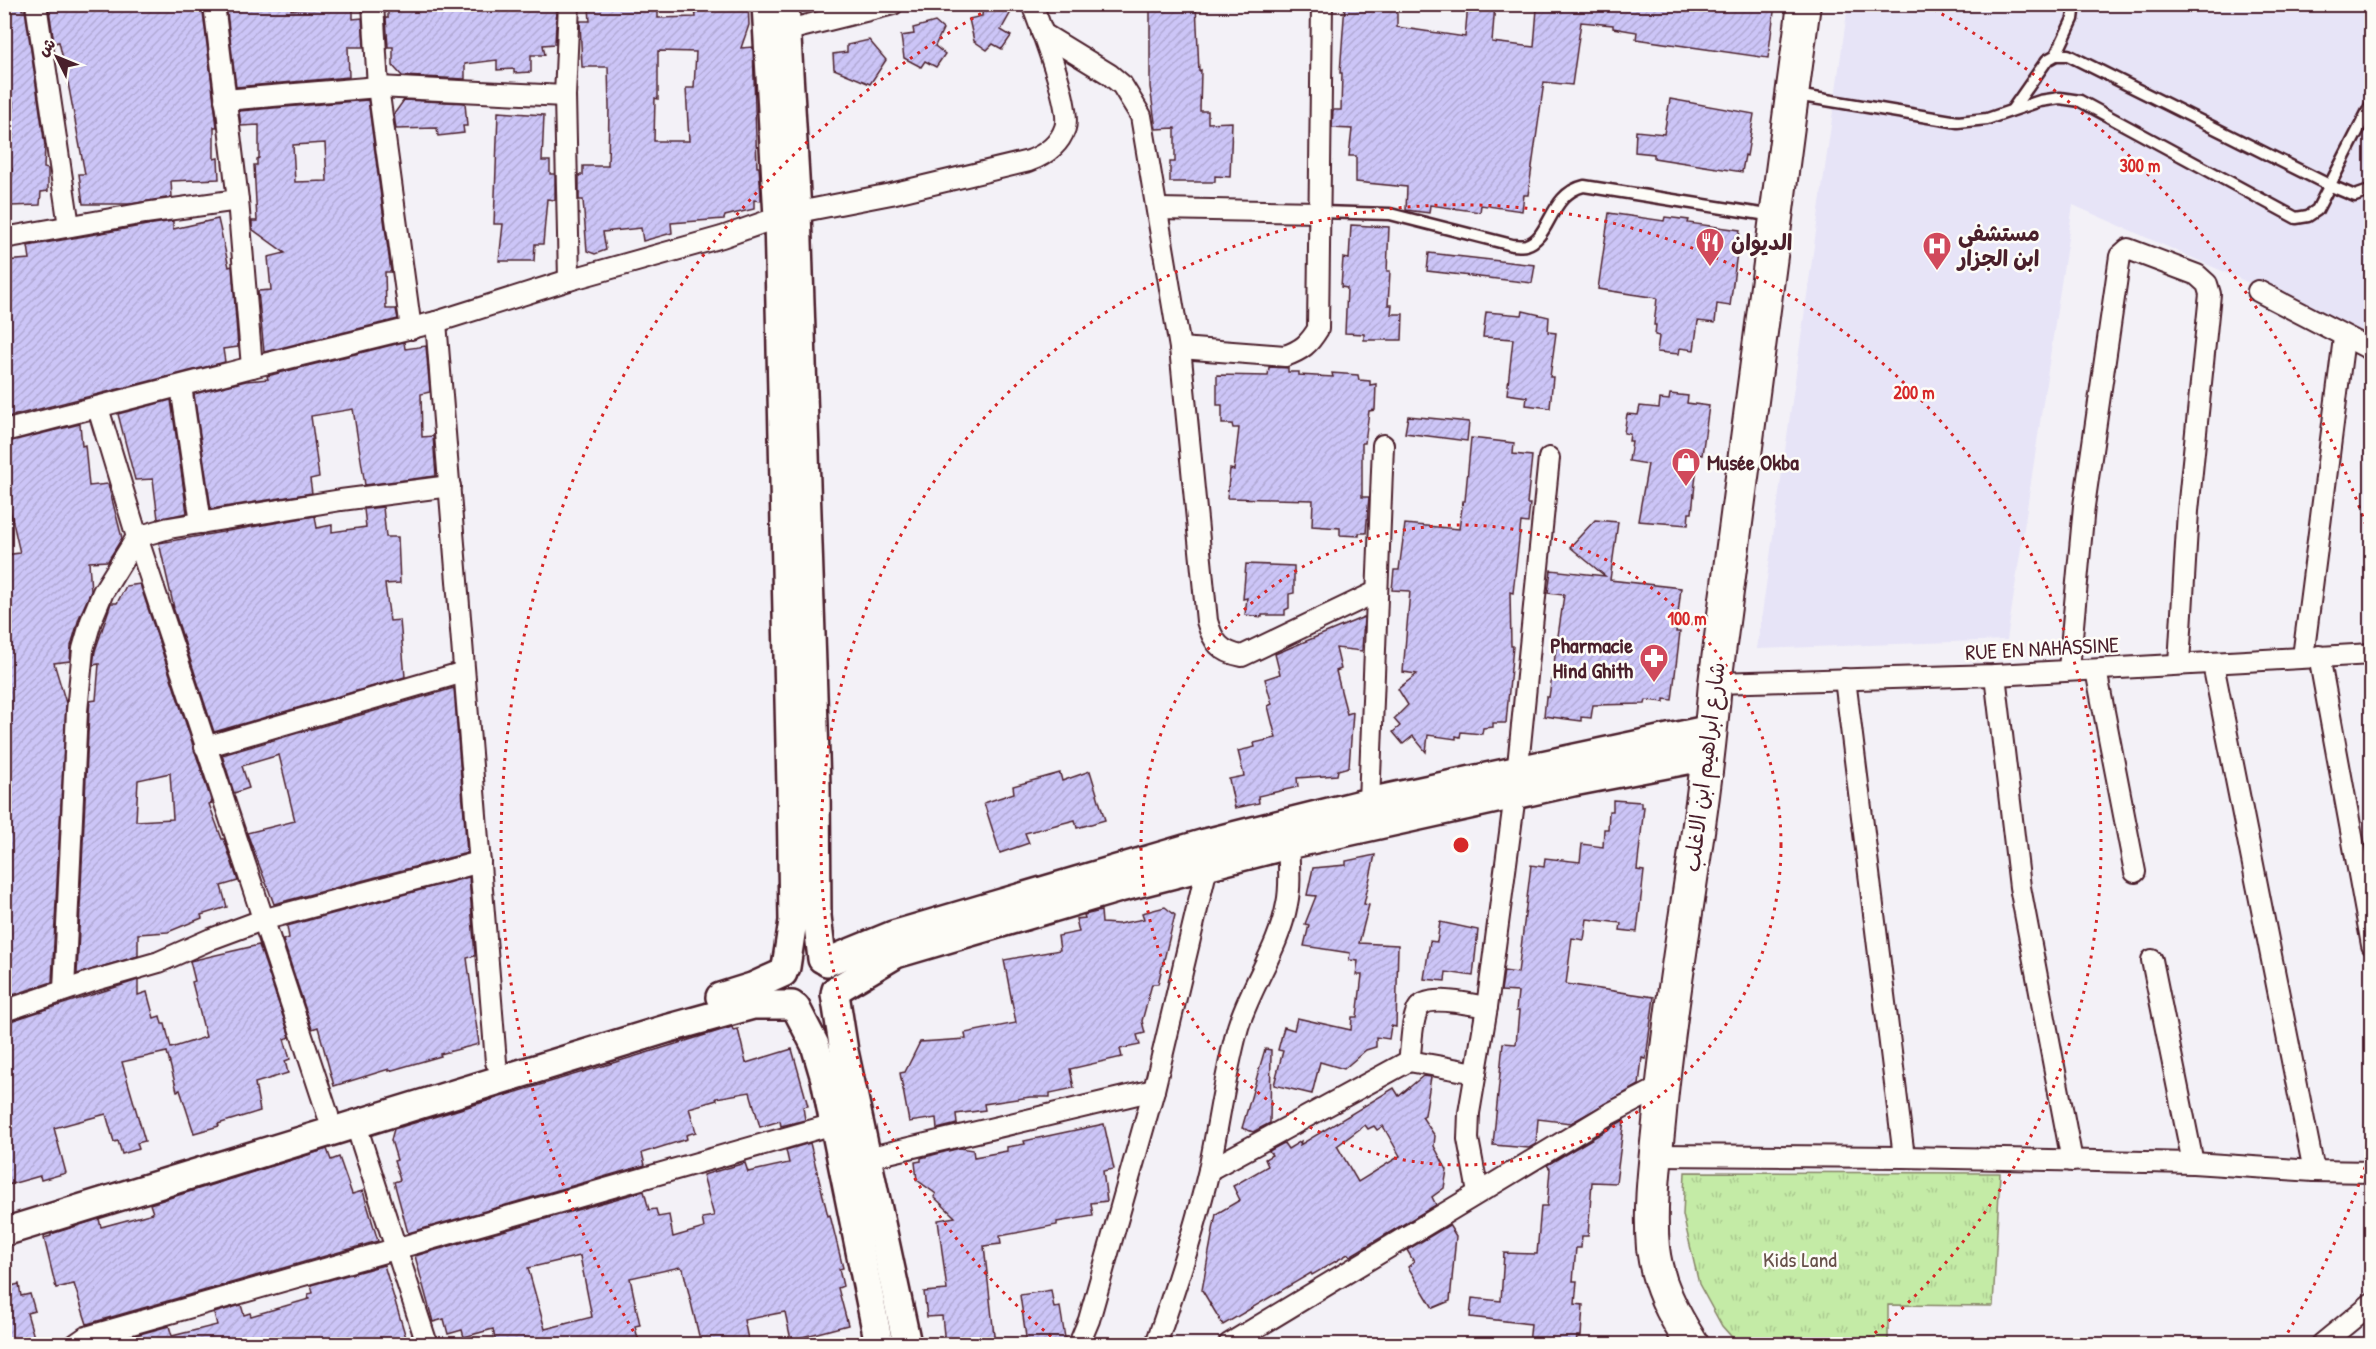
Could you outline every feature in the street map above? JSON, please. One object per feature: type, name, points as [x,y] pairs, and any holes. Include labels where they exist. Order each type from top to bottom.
[{"type":"main road","name":"شارع ابراهيم ابن الاغلب","points":[[1692,1344],[1677,1322],[1661,1288],[1653,1250],[1651,1211],[1663,1086],[1710,742],[1715,683],[1804,4]]},
{"type":"street","points":[[36,4],[69,226]]},
{"type":"street","points":[[214,4],[238,200],[252,367]]},
{"type":"street","points":[[373,4],[378,87],[411,329]]},
{"type":"street","points":[[569,4],[565,96],[569,280]]},
{"type":"street","points":[[766,4],[788,215],[816,786],[816,916],[824,960],[836,977],[835,992],[840,1030],[907,1344]]},
{"type":"street","points":[[879,1344],[821,1063],[794,1007],[783,995],[781,985],[793,921],[786,17],[893,4]]},
{"type":"street","points":[[4,431],[411,329],[569,280],[712,240],[788,215],[891,194],[1042,156],[1054,147],[1062,135],[1066,127],[1067,115],[1032,4]]},
{"type":"street","points":[[1180,348],[1285,356],[1309,344],[1318,329],[1322,4]]},
{"type":"street","points":[[1042,33],[1109,74],[1122,85],[1141,116],[1180,348],[1207,621],[1212,638],[1224,651],[1242,656],[1376,592]]},
{"type":"street","points":[[225,100],[378,87],[565,96]]},
{"type":"street","points":[[4,238],[238,200]]},
{"type":"street","points":[[1158,209],[1320,212]]},
{"type":"street","points":[[2069,669],[2084,506],[2099,409],[2108,329],[2120,256],[2128,249],[2198,275],[2207,284],[2210,294],[2188,511],[2179,664]]},
{"type":"street","points":[[2258,291],[2344,338],[2372,350]]},
{"type":"street","points":[[436,322],[496,1062]]},
{"type":"street","points":[[2344,338],[2311,656],[2372,945]]},
{"type":"street","points":[[181,386],[201,523]]},
{"type":"street","points":[[98,408],[136,537],[328,1115]]},
{"type":"street","points":[[1369,802],[1383,445]]},
{"type":"street","points":[[1478,1192],[1468,1139],[1469,1113],[1487,1007],[1516,782],[1549,458]]},
{"type":"street","points":[[64,990],[77,711],[83,649],[103,592],[136,537],[149,532],[341,500],[450,486]]},
{"type":"street","name":"RUE EN NAHASSINE","points":[[1715,683],[1995,675],[2069,669],[2096,670],[2372,654]]},
{"type":"street","points":[[2213,664],[2314,1171]]},
{"type":"street","points":[[2096,670],[2135,872]]},
{"type":"street","points":[[205,747],[464,672]]},
{"type":"street","points":[[1995,675],[2020,887],[2072,1161]]},
{"type":"street","points":[[1845,679],[1904,1157]]},
{"type":"street","points":[[4,1214],[496,1062],[752,987],[785,970],[793,960],[802,956],[811,955],[824,960],[893,935],[1206,855],[1288,845],[1516,782],[1710,742]]},
{"type":"street","points":[[4,1232],[666,1029],[753,1005],[794,1007],[815,1011],[830,1002],[835,992],[896,954],[1120,888],[1206,855],[1369,802],[1516,782]]},
{"type":"street","points":[[1156,1344],[1185,1259],[1209,1170],[1229,1062],[1239,1025],[1276,939],[1287,905],[1290,878],[1288,845]]},
{"type":"street","points":[[1079,1344],[1105,1268],[1154,1090],[1206,855]]},
{"type":"street","points":[[4,1011],[64,990],[149,965],[262,920],[480,862]]},
{"type":"street","points":[[2152,960],[2193,1162]]},
{"type":"street","points":[[1409,1061],[1416,1016],[1419,1007],[1425,1002],[1438,1000],[1487,1007]]},
{"type":"street","points":[[1209,1170],[1409,1061],[1476,1073]]},
{"type":"street","points":[[1229,1344],[1609,1114],[1663,1086]]},
{"type":"street","points":[[867,1158],[1154,1090]]},
{"type":"street","points":[[76,1344],[86,1337],[834,1124]]},
{"type":"street","points":[[356,1125],[427,1344]]},
{"type":"street","points":[[1657,1155],[2193,1162],[2314,1171],[2372,1172]]},
{"type":"street","points":[[2322,1344],[2372,1303]]},
{"type":"lane","points":[[2056,55],[2073,19],[2075,4]]},
{"type":"lane","points":[[2012,110],[2047,60],[2056,55],[2068,55],[2331,186],[2355,196],[2372,190]]},
{"type":"lane","points":[[1793,95],[1958,122],[1987,119],[2040,101],[2060,98],[2080,101],[2296,218],[2308,216],[2317,210],[2372,103]]},
{"type":"lane","points":[[1320,212],[1390,214],[1512,246],[1528,244],[1537,237],[1564,195],[1584,186],[1778,216]]},
{"type":"shaded area","name":"مستشفى ابن الجزار","points":[[1848,5],[2371,5],[2371,337],[2073,205],[2007,640],[1757,649]]},
{"type":"green space","name":"Kids Land","points":[[1685,1172],[2000,1173],[1993,1306],[1888,1305],[1888,1344],[1738,1344],[1722,1326],[1699,1284],[1683,1215]]},
{"type":"building","points":[[4,4],[22,4],[22,10],[25,10],[45,146],[44,168],[48,169],[48,191],[41,192],[40,205],[10,206],[12,169],[4,169],[4,135],[13,135],[13,102],[4,103]]},
{"type":"building","points":[[130,4],[202,4],[217,127],[214,127],[214,159],[218,158],[219,179],[171,181],[172,197],[130,204],[83,204],[79,174],[85,174],[66,72],[59,42],[54,43],[49,9]]},
{"type":"building","points":[[226,4],[291,5],[291,10],[353,7],[353,19],[362,18],[364,47],[348,47],[349,77],[236,87]]},
{"type":"building","points":[[388,4],[557,4],[555,44],[543,45],[545,55],[531,55],[531,72],[514,73],[514,69],[497,70],[497,60],[465,64],[465,79],[402,76],[393,66],[393,47],[388,47],[386,18],[388,18]]},
{"type":"building","points":[[600,4],[658,4],[658,18],[696,17],[697,4],[748,4],[749,25],[741,48],[753,47],[757,167],[759,167],[761,196],[761,201],[754,200],[754,209],[725,216],[724,219],[671,223],[672,233],[643,241],[641,228],[603,232],[606,250],[595,254],[587,251],[583,200],[579,200],[579,175],[583,175],[583,166],[608,166],[608,67],[582,67],[580,21],[590,21],[589,8],[600,8]],"holes":[[[658,51],[696,52],[694,88],[686,88],[689,141],[654,141],[655,98],[658,99]]]},
{"type":"building","points":[[1002,4],[1002,8],[1011,12],[1001,30],[1011,36],[1002,49],[993,44],[987,50],[974,41],[969,19],[982,16],[983,6]]},
{"type":"building","points":[[1150,4],[1196,4],[1199,71],[1201,70],[1200,111],[1208,111],[1208,123],[1232,122],[1230,177],[1215,176],[1215,182],[1170,182],[1170,162],[1175,162],[1175,128],[1156,129],[1150,87]]},
{"type":"building","points":[[1345,4],[1397,4],[1397,27],[1465,37],[1468,4],[1495,4],[1492,42],[1534,47],[1537,9],[1555,10],[1555,4],[1775,4],[1768,58],[1636,39],[1637,32],[1613,28],[1613,25],[1581,22],[1572,85],[1544,82],[1528,195],[1524,195],[1522,211],[1481,205],[1480,212],[1430,205],[1429,213],[1406,210],[1407,187],[1356,182],[1356,156],[1349,156],[1352,129],[1332,128],[1333,110],[1341,110],[1342,73],[1340,73]]},
{"type":"building","points":[[935,22],[943,29],[935,46],[945,54],[936,67],[925,61],[921,67],[904,58],[901,36],[914,34],[913,28]]},
{"type":"building","points":[[869,40],[886,60],[870,84],[834,69],[833,54],[847,52],[847,45]]},
{"type":"building","points":[[1670,99],[1754,114],[1742,172],[1654,158],[1654,154],[1635,152],[1636,131],[1664,134]]},
{"type":"building","points":[[368,100],[391,272],[385,272],[386,309],[396,309],[398,319],[264,352],[258,291],[271,290],[268,257],[285,253],[252,229],[252,221],[257,221],[254,165],[257,165],[259,158],[259,125],[241,126],[239,111]],"holes":[[[325,143],[327,181],[295,182],[293,145]]]},
{"type":"building","points":[[404,100],[465,103],[467,126],[463,126],[464,133],[438,136],[437,128],[396,129],[394,114]]},
{"type":"building","points":[[498,112],[544,115],[542,161],[550,161],[550,174],[555,174],[555,200],[547,199],[543,244],[535,244],[534,261],[499,261],[503,224],[494,224]]},
{"type":"building","points":[[1609,213],[1664,221],[1665,217],[1689,220],[1688,223],[1740,230],[1730,306],[1717,304],[1715,323],[1698,321],[1694,350],[1680,348],[1679,354],[1657,352],[1659,336],[1655,335],[1656,325],[1654,325],[1657,298],[1598,289]]},
{"type":"building","points":[[218,219],[229,267],[232,266],[238,347],[223,349],[225,362],[4,418],[4,261],[30,259],[28,246],[173,221],[173,229]]},
{"type":"building","points":[[1351,225],[1389,227],[1388,305],[1392,305],[1391,314],[1403,314],[1402,340],[1364,340],[1364,334],[1345,333],[1347,288],[1341,287],[1343,258],[1349,259]]},
{"type":"building","points":[[1429,253],[1535,265],[1532,283],[1427,271]]},
{"type":"building","points":[[1523,311],[1549,317],[1548,332],[1556,333],[1550,377],[1553,377],[1550,408],[1526,405],[1527,397],[1507,394],[1513,339],[1483,337],[1486,312],[1522,315]]},
{"type":"building","points":[[404,342],[405,349],[426,346],[430,392],[421,394],[422,437],[433,436],[436,476],[365,485],[353,409],[311,416],[319,477],[310,479],[312,493],[211,509],[194,394],[246,381],[268,379],[267,376]]},
{"type":"building","points":[[1269,367],[1288,368],[1288,372],[1299,372],[1299,375],[1333,377],[1332,373],[1358,375],[1359,380],[1370,381],[1370,385],[1376,384],[1375,410],[1369,411],[1365,443],[1362,443],[1362,497],[1369,497],[1366,533],[1359,533],[1359,536],[1340,535],[1340,528],[1312,526],[1313,500],[1227,498],[1230,469],[1234,470],[1239,428],[1233,428],[1232,424],[1222,424],[1222,405],[1217,405],[1217,375],[1268,376]]},
{"type":"building","points":[[1670,394],[1688,396],[1687,403],[1709,406],[1702,455],[1698,454],[1692,513],[1689,513],[1688,525],[1638,521],[1648,464],[1629,461],[1632,441],[1629,441],[1630,434],[1624,433],[1627,414],[1638,415],[1640,406],[1659,408],[1660,399],[1669,400]]},
{"type":"building","points":[[171,400],[187,513],[158,519],[153,479],[135,480],[118,414]]},
{"type":"building","points":[[1408,416],[1469,422],[1467,441],[1405,433]]},
{"type":"building","points":[[80,424],[82,446],[85,445],[89,486],[108,484],[122,538],[108,561],[89,562],[91,591],[79,618],[71,646],[70,661],[54,663],[66,703],[52,982],[4,998],[4,858],[9,857],[7,823],[4,823],[6,593],[4,593],[4,555],[20,553],[4,483],[4,443]]},
{"type":"building","points":[[1471,438],[1514,443],[1513,454],[1532,456],[1527,504],[1530,504],[1528,523],[1521,522],[1513,593],[1510,592],[1511,646],[1513,646],[1506,723],[1493,723],[1493,727],[1483,728],[1482,734],[1461,732],[1460,737],[1456,736],[1456,739],[1428,735],[1426,752],[1413,736],[1403,744],[1393,732],[1400,726],[1394,719],[1408,705],[1398,689],[1417,674],[1403,672],[1410,591],[1392,590],[1394,570],[1399,570],[1405,524],[1459,529],[1463,501],[1465,501]]},
{"type":"building","points":[[383,507],[386,537],[398,537],[400,583],[385,584],[390,621],[400,620],[405,677],[214,732],[172,604],[174,608],[159,543],[315,516],[317,528],[332,525],[332,532],[366,527],[364,509]]},
{"type":"building","points":[[1595,520],[1618,522],[1610,580],[1681,588],[1676,632],[1680,632],[1672,700],[1664,699],[1664,702],[1646,700],[1645,704],[1593,705],[1591,718],[1581,717],[1581,721],[1544,716],[1546,697],[1549,697],[1564,595],[1548,593],[1551,570],[1605,576],[1570,547]]},
{"type":"building","points":[[1246,564],[1294,566],[1294,593],[1289,594],[1289,608],[1285,610],[1285,615],[1262,615],[1262,617],[1245,615],[1247,598],[1243,599]]},
{"type":"building","points":[[140,584],[212,803],[209,804],[238,881],[221,886],[227,907],[201,915],[202,918],[168,932],[138,934],[138,956],[77,974],[89,712],[90,701],[96,700],[99,664],[93,665],[95,651],[111,603],[117,603],[126,586]],"holes":[[[170,773],[173,819],[136,821],[138,780]]]},
{"type":"building","points":[[1364,617],[1362,651],[1336,648],[1341,669],[1336,671],[1347,714],[1353,712],[1349,767],[1338,770],[1337,775],[1297,778],[1298,787],[1258,796],[1259,803],[1235,808],[1229,779],[1244,776],[1238,751],[1255,747],[1254,743],[1276,738],[1268,706],[1272,704],[1265,679],[1280,674],[1275,654]]},
{"type":"building","points":[[454,688],[467,853],[274,904],[247,833],[295,821],[279,755],[242,766],[249,788],[234,793],[222,755]]},
{"type":"building","points":[[1090,771],[1105,820],[1077,828],[1075,820],[1025,833],[1029,843],[1000,853],[984,803],[1014,793],[1013,786],[1060,773],[1062,781]]},
{"type":"building","points":[[1613,800],[1641,802],[1641,807],[1644,807],[1637,870],[1644,871],[1637,932],[1620,930],[1621,923],[1587,919],[1584,940],[1572,938],[1566,984],[1654,997],[1646,1059],[1642,1058],[1639,1085],[1571,1123],[1538,1119],[1536,1144],[1529,1148],[1493,1145],[1503,1043],[1516,1044],[1519,1011],[1516,1011],[1518,992],[1501,991],[1504,971],[1518,973],[1531,865],[1544,867],[1545,858],[1580,862],[1582,844],[1603,847],[1604,829],[1608,829],[1609,811],[1613,811]]},
{"type":"building","points":[[1375,855],[1364,904],[1369,905],[1359,943],[1398,945],[1396,1027],[1391,1026],[1389,1039],[1376,1037],[1376,1047],[1366,1050],[1344,1069],[1320,1062],[1312,1094],[1274,1085],[1283,1051],[1278,1050],[1284,1027],[1294,1030],[1297,1018],[1351,1030],[1352,1017],[1357,1017],[1362,975],[1356,975],[1358,961],[1349,960],[1350,953],[1304,946],[1309,925],[1305,924],[1316,896],[1307,895],[1313,868],[1346,865],[1346,861]]},
{"type":"building","points":[[469,877],[475,956],[467,958],[479,1044],[334,1086],[318,1027],[312,1029],[283,940],[289,938],[287,926]]},
{"type":"building","points":[[1165,907],[1175,915],[1158,984],[1152,984],[1142,1021],[1145,1033],[1137,1035],[1140,1045],[1120,1049],[1122,1057],[1070,1069],[1074,1088],[1050,1093],[1050,1097],[1030,1097],[984,1104],[985,1110],[956,1114],[957,1124],[937,1129],[936,1118],[909,1122],[900,1073],[905,1072],[920,1042],[966,1039],[965,1033],[1016,1023],[1004,960],[1060,950],[1058,936],[1079,932],[1076,919],[1085,918],[1084,915],[1101,911],[1102,923],[1118,924],[1144,919],[1142,913]]},
{"type":"building","points":[[1440,922],[1478,930],[1473,976],[1446,972],[1445,981],[1424,979],[1430,941],[1437,942]]},
{"type":"building","points":[[259,945],[290,1037],[284,1039],[290,1059],[285,1061],[288,1073],[255,1083],[260,1111],[194,1133],[180,1090],[177,1091],[167,1052],[122,1062],[145,1141],[137,1143],[139,1149],[122,1154],[118,1141],[114,1142],[106,1114],[54,1128],[66,1173],[41,1180],[40,1176],[4,1186],[4,1023],[138,980],[138,995],[147,992],[154,1018],[160,1016],[162,1024],[165,1024],[171,1048],[206,1037],[192,982],[195,981],[190,961]]},
{"type":"building","points":[[732,1027],[733,1030],[738,1029],[746,1063],[792,1049],[808,1106],[803,1107],[805,1120],[781,1126],[780,1121],[760,1127],[750,1092],[716,1098],[717,1100],[689,1108],[696,1132],[686,1135],[687,1139],[642,1153],[645,1165],[408,1233],[394,1182],[400,1180],[391,1140],[394,1129]]},
{"type":"building","points":[[1265,1049],[1271,1050],[1270,1123],[1253,1132],[1242,1128]]},
{"type":"building","points":[[1423,1076],[1431,1077],[1425,1115],[1422,1117],[1435,1136],[1434,1146],[1447,1170],[1444,1188],[1432,1197],[1436,1205],[1350,1256],[1348,1254],[1312,1275],[1311,1273],[1223,1325],[1202,1290],[1216,1214],[1240,1200],[1233,1186],[1268,1166],[1265,1159],[1272,1155],[1269,1151],[1284,1143],[1288,1149],[1301,1141],[1300,1145],[1394,1088],[1399,1096]],"holes":[[[1365,1125],[1368,1129],[1374,1126],[1377,1130],[1383,1126],[1400,1156],[1358,1182],[1337,1146]]]},
{"type":"building","points":[[1624,1120],[1616,1183],[1592,1182],[1588,1236],[1582,1236],[1581,1248],[1576,1248],[1573,1281],[1577,1281],[1575,1304],[1583,1305],[1581,1336],[1577,1336],[1576,1344],[1529,1344],[1531,1324],[1470,1317],[1472,1298],[1501,1301],[1504,1253],[1537,1254],[1541,1206],[1547,1206],[1550,1169],[1547,1165]]},
{"type":"building","points":[[1104,1124],[1114,1169],[1103,1171],[1107,1201],[1091,1203],[1093,1216],[1000,1236],[1001,1244],[984,1246],[995,1344],[945,1344],[942,1316],[927,1317],[924,1292],[947,1290],[938,1220],[955,1217],[934,1197],[936,1194],[917,1180],[915,1162],[921,1161],[921,1158],[960,1148],[973,1150],[974,1157],[1007,1151],[1007,1147],[1025,1144],[1024,1141]]},
{"type":"building","points":[[810,1143],[843,1268],[839,1269],[843,1286],[838,1288],[848,1325],[791,1340],[785,1312],[744,1320],[749,1344],[701,1344],[683,1269],[680,1267],[630,1278],[640,1325],[635,1326],[639,1344],[496,1344],[493,1329],[464,1337],[462,1330],[448,1334],[444,1319],[433,1322],[415,1256],[644,1191],[649,1210],[656,1209],[658,1217],[669,1215],[673,1237],[704,1228],[702,1218],[714,1216],[703,1175],[745,1163],[748,1172],[789,1163],[786,1150]],"holes":[[[580,1256],[592,1317],[545,1329],[528,1268]]]},
{"type":"building","points":[[327,1149],[331,1160],[339,1157],[352,1194],[363,1191],[378,1241],[87,1324],[74,1284],[56,1288],[44,1238],[51,1234],[99,1219],[101,1227],[153,1213],[150,1204]]},
{"type":"building","points":[[1449,1225],[1456,1236],[1450,1301],[1433,1308],[1408,1267],[1414,1262],[1407,1250]]},
{"type":"building","points":[[384,1265],[408,1344],[103,1344],[169,1326],[172,1336],[217,1325],[214,1313],[241,1305],[244,1315],[250,1313],[251,1316],[309,1299],[308,1294],[313,1293],[311,1285]]},
{"type":"building","points":[[19,1284],[21,1296],[30,1294],[35,1311],[27,1313],[36,1344],[4,1344],[4,1288]]},
{"type":"building","points":[[1051,1290],[1054,1308],[1060,1307],[1066,1344],[1027,1344],[1020,1295]]},
{"type":"place","name":"الديوان","points":[[1710,268]]},
{"type":"place","name":"مستشفى ابن الجزار","points":[[1937,272]]},
{"type":"place","name":"Musée Okba","points":[[1686,488]]},
{"type":"place","name":"Pharmacie Hind Ghith","points":[[1654,684]]}]
